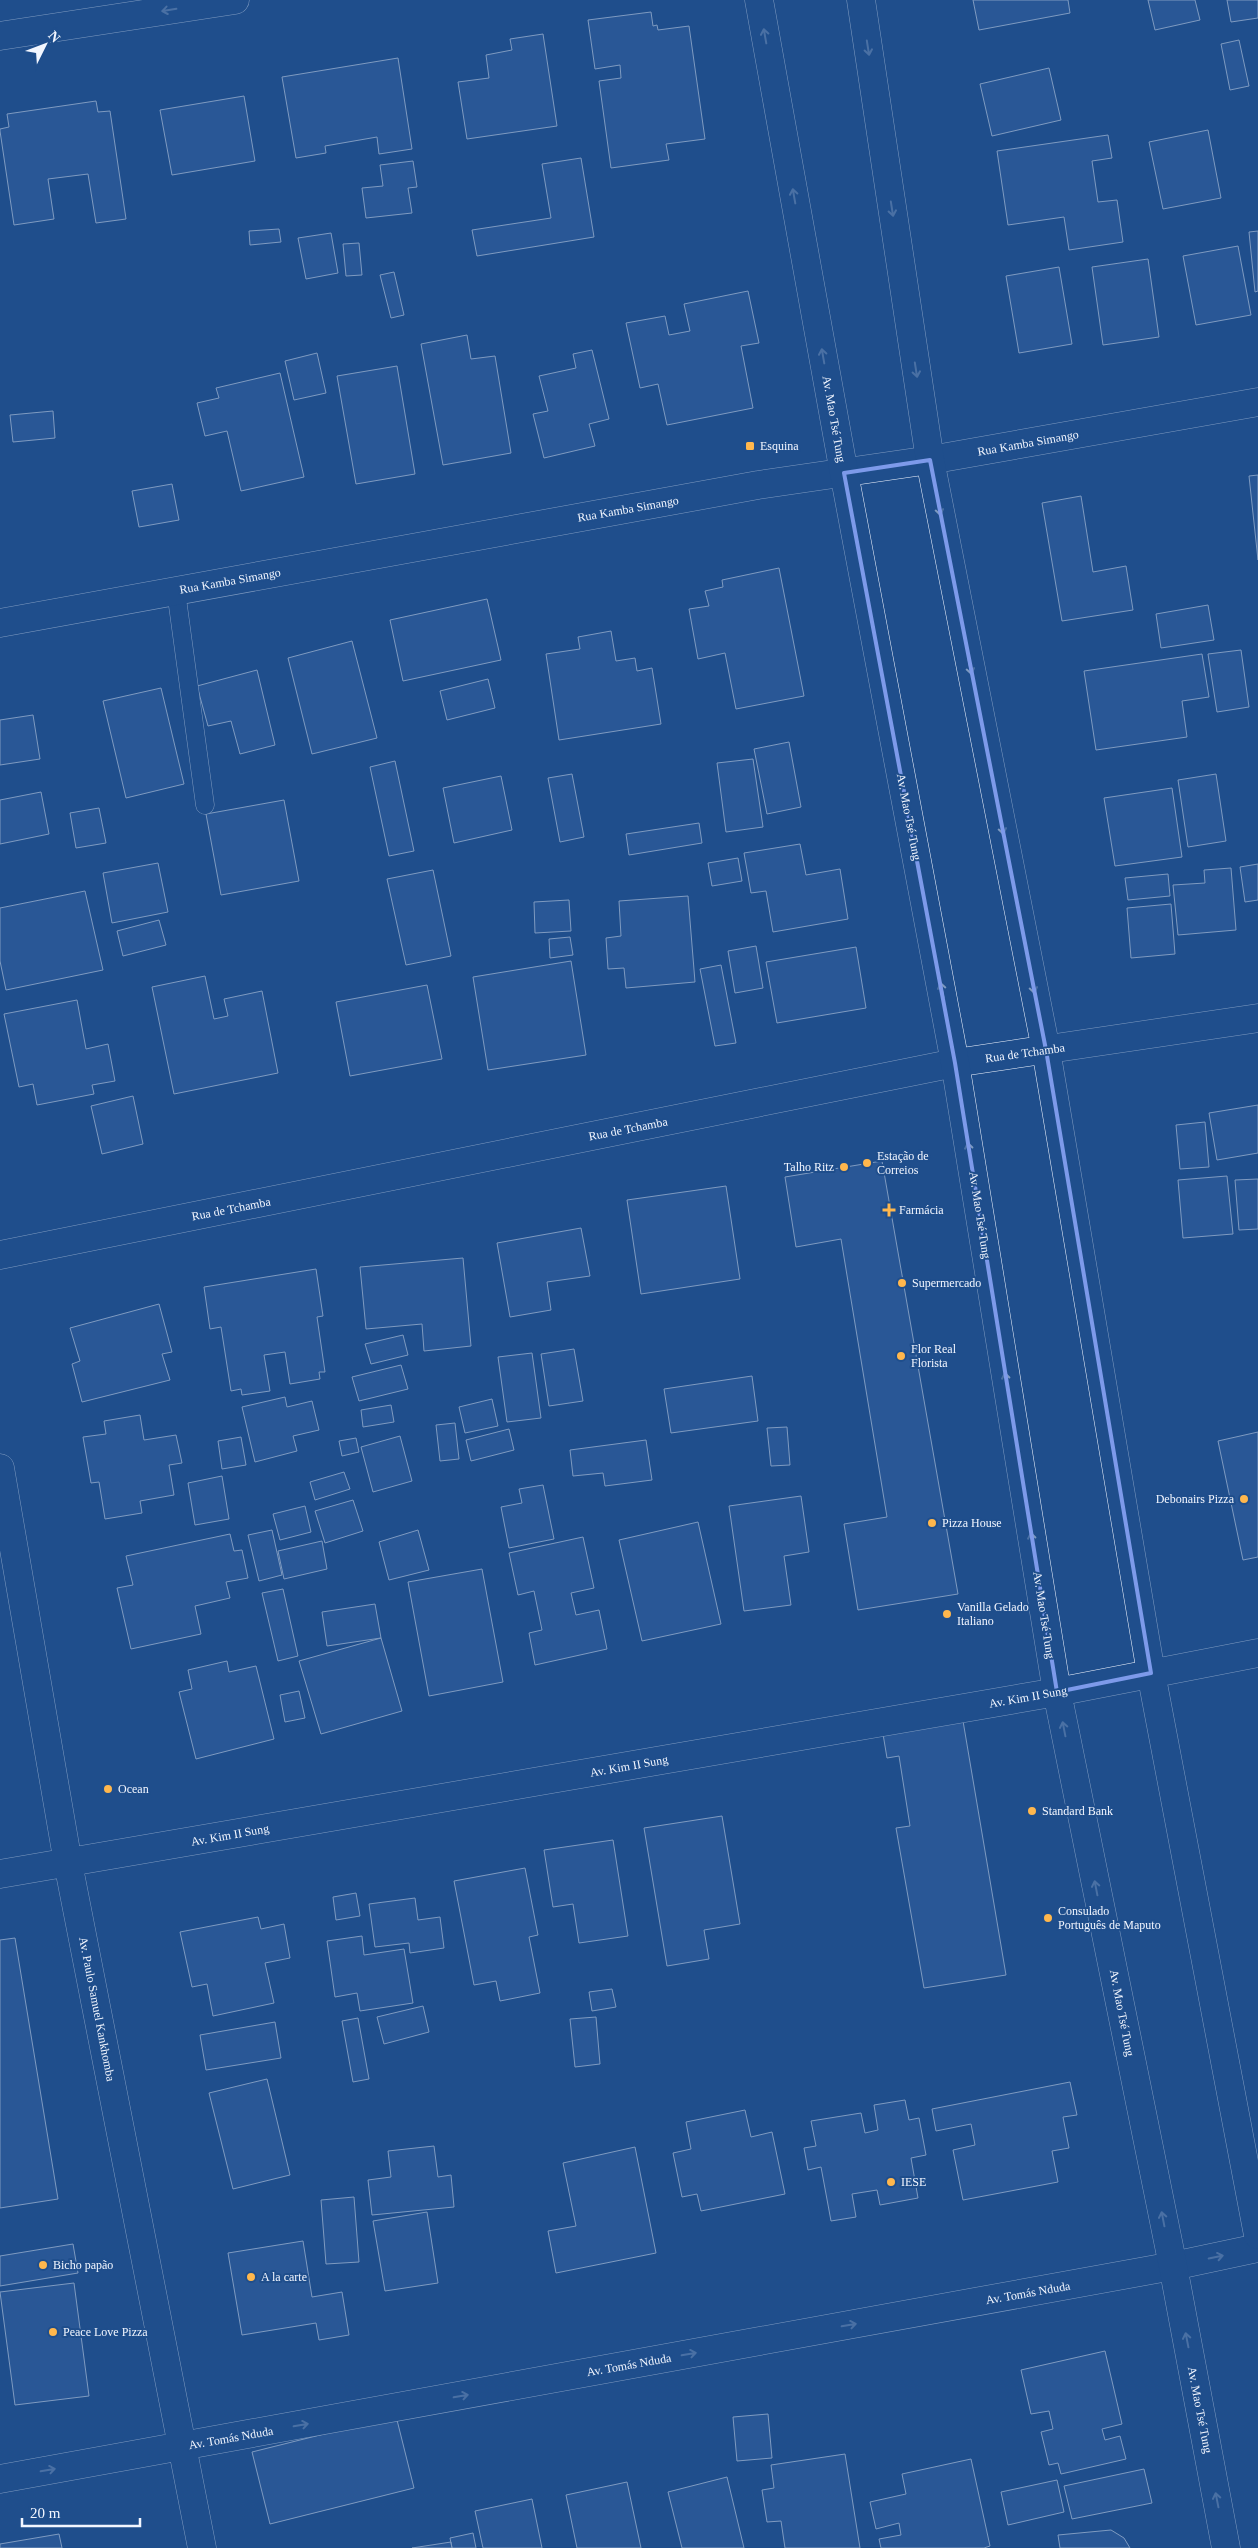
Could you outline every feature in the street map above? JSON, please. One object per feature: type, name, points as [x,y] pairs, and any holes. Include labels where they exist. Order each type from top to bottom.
[{"type":"street","points":[[0,36],[235,0]]},
{"type":"street","name":"Av. Mao Tsé Tung","points":[[759,0],[844,473],[955,1063],[1057,1692],[1173,2266],[1226,2548]]},
{"type":"street","points":[[861,0],[930,460],[1046,1050],[1151,1673],[1258,2235]]},
{"type":"street","name":"Rua Kamba Simango","points":[[0,623],[758,485],[930,460],[1258,402]]},
{"type":"street","name":"Rua de Tchamba","points":[[0,1255],[955,1063],[1258,1018]]},
{"type":"street","name":"Av. Paulo Samuel Kankhomba","points":[[0,1468],[68,1863],[184,2446],[202,2548]]},
{"type":"street","name":"Av. Kim II Sung","points":[[0,1874],[1057,1692],[1258,1653]]},
{"type":"street","name":"Av. Tomás Nduda","points":[[0,2479],[1173,2266],[1258,2248]]},
{"type":"lane","points":[[176,591],[205,805]]},
{"type":"highlighted area","points":[[930,460],[1046,1050],[1151,1673],[1057,1692],[955,1063],[844,473]]},
{"type":"building","points":[[973,0],[1068,0],[1070,13],[979,30]]},
{"type":"building","points":[[1148,0],[1195,0],[1200,20],[1155,30]]},
{"type":"building","points":[[1227,0],[1258,0],[1258,18],[1231,22]]},
{"type":"building","points":[[651,12],[653,26],[657,25],[658,30],[689,26],[705,139],[666,144],[669,160],[611,168],[599,81],[621,78],[620,65],[595,69],[588,20]]},
{"type":"building","points":[[543,34],[557,126],[467,139],[458,82],[489,78],[486,55],[512,50],[510,39]]},
{"type":"building","points":[[1239,40],[1249,86],[1230,90],[1221,44]]},
{"type":"building","points":[[398,58],[412,149],[379,154],[377,137],[325,146],[326,153],[296,158],[282,77]]},
{"type":"building","points":[[1049,68],[1061,120],[992,136],[980,84]]},
{"type":"building","points":[[244,96],[255,161],[172,175],[160,110]]},
{"type":"building","points":[[96,101],[98,112],[110,111],[126,219],[96,223],[88,174],[48,179],[54,219],[14,225],[0,131],[0,129],[9,127],[7,114]]},
{"type":"building","points":[[1208,130],[1221,198],[1163,209],[1149,142]]},
{"type":"building","points":[[1108,135],[1112,158],[1092,161],[1098,202],[1117,200],[1123,242],[1069,250],[1064,217],[1008,225],[997,151]]},
{"type":"building","points":[[581,158],[594,237],[477,256],[472,230],[551,218],[542,164]]},
{"type":"building","points":[[413,161],[417,187],[408,188],[412,213],[366,218],[362,188],[383,186],[380,165]]},
{"type":"building","points":[[279,229],[281,242],[250,245],[249,231]]},
{"type":"building","points":[[1258,231],[1258,291],[1255,292],[1249,232]]},
{"type":"building","points":[[331,233],[338,273],[306,279],[298,238]]},
{"type":"building","points":[[359,243],[362,275],[346,276],[343,244]]},
{"type":"building","points":[[1238,246],[1251,315],[1196,325],[1183,256]]},
{"type":"building","points":[[1148,259],[1159,337],[1103,345],[1092,267]]},
{"type":"building","points":[[1059,267],[1072,344],[1019,353],[1006,276]]},
{"type":"building","points":[[394,272],[404,315],[391,318],[380,275]]},
{"type":"building","points":[[748,291],[759,343],[741,346],[753,408],[667,425],[658,384],[640,388],[626,323],[665,316],[669,335],[690,331],[684,304]]},
{"type":"building","points":[[467,335],[471,359],[495,356],[511,453],[443,465],[421,344]]},
{"type":"building","points":[[592,350],[609,419],[589,424],[595,446],[544,458],[533,414],[548,411],[539,376],[576,368],[573,354]]},
{"type":"building","points":[[317,353],[326,393],[294,400],[285,361]]},
{"type":"building","points":[[397,366],[415,474],[356,484],[337,376]]},
{"type":"building","points":[[280,373],[304,477],[241,491],[227,431],[205,436],[197,403],[219,398],[216,388]]},
{"type":"building","points":[[53,411],[55,438],[13,442],[10,415]]},
{"type":"building","points":[[1258,475],[1258,560],[1249,476]]},
{"type":"building","points":[[172,484],[179,520],[139,527],[132,491]]},
{"type":"building","points":[[1081,496],[1093,572],[1126,566],[1133,610],[1062,621],[1042,503]]},
{"type":"building","points":[[779,568],[804,696],[736,709],[725,653],[698,659],[689,609],[709,606],[705,591],[723,587],[722,580]]},
{"type":"building","points":[[487,599],[501,660],[403,681],[390,620]]},
{"type":"building","points":[[1208,605],[1214,640],[1161,648],[1156,614]]},
{"type":"building","points":[[611,631],[616,661],[635,658],[637,671],[652,668],[661,724],[559,740],[546,654],[580,649],[578,637]]},
{"type":"building","points":[[352,641],[377,738],[312,754],[288,658]]},
{"type":"building","points":[[1241,650],[1249,707],[1217,712],[1208,654]]},
{"type":"building","points":[[1202,654],[1209,697],[1182,701],[1187,737],[1096,750],[1084,671]]},
{"type":"building","points":[[257,670],[275,745],[240,754],[231,721],[208,726],[197,686]]},
{"type":"building","points":[[488,679],[495,708],[447,720],[440,691]]},
{"type":"building","points":[[161,688],[184,784],[126,798],[103,701]]},
{"type":"building","points":[[33,715],[40,759],[0,765],[0,720]]},
{"type":"building","points":[[789,742],[801,807],[767,814],[754,749]]},
{"type":"building","points":[[753,759],[763,827],[726,832],[717,763]]},
{"type":"building","points":[[395,761],[414,851],[389,856],[370,767]]},
{"type":"building","points":[[572,774],[584,837],[560,842],[548,778]]},
{"type":"building","points":[[1216,774],[1226,841],[1188,847],[1178,780]]},
{"type":"building","points":[[501,776],[512,830],[454,843],[443,788]]},
{"type":"building","points":[[1172,788],[1182,857],[1115,866],[1104,798]]},
{"type":"building","points":[[41,792],[49,834],[0,844],[0,800]]},
{"type":"building","points":[[284,800],[299,881],[221,895],[206,814]]},
{"type":"building","points":[[99,808],[106,843],[76,848],[70,813]]},
{"type":"building","points":[[699,823],[702,843],[629,855],[626,834]]},
{"type":"building","points":[[800,844],[806,875],[840,869],[848,919],[773,932],[766,891],[751,893],[744,853]]},
{"type":"building","points":[[738,858],[742,881],[712,886],[708,863]]},
{"type":"building","points":[[158,863],[168,912],[112,923],[103,873]]},
{"type":"building","points":[[1258,864],[1258,900],[1245,902],[1240,867]]},
{"type":"building","points":[[1231,868],[1236,930],[1178,935],[1173,885],[1205,883],[1204,870]]},
{"type":"building","points":[[433,870],[451,956],[406,965],[387,879]]},
{"type":"building","points":[[1168,874],[1170,896],[1128,900],[1125,878]]},
{"type":"building","points":[[85,891],[103,970],[6,990],[0,961],[0,908]]},
{"type":"building","points":[[688,896],[695,982],[626,988],[624,968],[608,969],[606,938],[621,936],[619,901]]},
{"type":"building","points":[[569,900],[571,931],[535,933],[534,902]]},
{"type":"building","points":[[1171,904],[1175,954],[1131,958],[1127,908]]},
{"type":"building","points":[[159,920],[166,945],[123,956],[117,931]]},
{"type":"building","points":[[570,937],[573,955],[550,958],[549,939]]},
{"type":"building","points":[[756,946],[763,988],[735,993],[728,951]]},
{"type":"building","points":[[856,947],[866,1008],[777,1023],[766,962]]},
{"type":"building","points":[[571,961],[586,1055],[488,1070],[473,977]]},
{"type":"building","points":[[721,965],[736,1043],[715,1046],[700,969]]},
{"type":"building","points":[[205,976],[214,1019],[228,1016],[224,999],[262,991],[278,1073],[174,1094],[152,987]]},
{"type":"building","points":[[427,985],[442,1059],[350,1076],[336,1002]]},
{"type":"building","points":[[77,1000],[86,1049],[108,1044],[115,1081],[92,1085],[94,1094],[37,1105],[33,1084],[19,1087],[4,1014]]},
{"type":"building","points":[[133,1096],[143,1144],[102,1154],[91,1106]]},
{"type":"building","points":[[1258,1105],[1258,1153],[1217,1160],[1209,1113]]},
{"type":"building","points":[[1205,1122],[1209,1167],[1180,1169],[1176,1125]]},
{"type":"building","points":[[882,1161],[958,1594],[858,1610],[844,1524],[887,1517],[841,1239],[796,1247],[785,1177]]},
{"type":"building","points":[[1227,1176],[1233,1234],[1183,1238],[1178,1180]]},
{"type":"building","points":[[1258,1179],[1258,1229],[1239,1230],[1235,1180]]},
{"type":"building","points":[[726,1186],[740,1279],[641,1294],[627,1200]]},
{"type":"building","points":[[581,1228],[590,1276],[547,1282],[551,1310],[510,1317],[497,1243]]},
{"type":"building","points":[[463,1258],[471,1346],[424,1351],[422,1324],[366,1329],[360,1267]]},
{"type":"building","points":[[316,1269],[323,1316],[317,1317],[325,1372],[319,1372],[320,1379],[290,1384],[285,1352],[264,1355],[270,1391],[242,1395],[241,1389],[231,1391],[221,1327],[210,1329],[204,1287]]},
{"type":"building","points":[[159,1304],[172,1352],[162,1354],[170,1380],[82,1402],[72,1364],[80,1361],[70,1328]]},
{"type":"building","points":[[403,1335],[408,1355],[371,1364],[365,1344]]},
{"type":"building","points":[[574,1349],[583,1401],[549,1406],[541,1354]]},
{"type":"building","points":[[532,1353],[541,1418],[507,1422],[498,1357]]},
{"type":"building","points":[[401,1365],[408,1389],[359,1401],[352,1377]]},
{"type":"building","points":[[752,1376],[758,1421],[671,1433],[664,1389]]},
{"type":"building","points":[[285,1397],[287,1407],[312,1401],[319,1430],[293,1436],[297,1451],[255,1462],[242,1407]]},
{"type":"building","points":[[492,1399],[498,1426],[465,1433],[459,1407]]},
{"type":"building","points":[[391,1405],[394,1422],[363,1427],[361,1410]]},
{"type":"building","points":[[140,1415],[144,1440],[176,1435],[182,1463],[169,1465],[174,1495],[140,1501],[142,1513],[105,1519],[99,1482],[91,1483],[83,1437],[106,1434],[104,1421]]},
{"type":"building","points":[[455,1423],[459,1459],[440,1461],[436,1425]]},
{"type":"building","points":[[787,1427],[790,1465],[771,1466],[767,1428]]},
{"type":"building","points":[[509,1429],[514,1450],[471,1461],[466,1440]]},
{"type":"building","name":"Debonairs Pizza","points":[[1258,1432],[1258,1557],[1243,1560],[1218,1441]]},
{"type":"building","points":[[400,1436],[412,1481],[373,1492],[361,1447]]},
{"type":"building","points":[[241,1437],[246,1465],[222,1469],[218,1441]]},
{"type":"building","points":[[356,1438],[359,1452],[342,1456],[339,1441]]},
{"type":"building","points":[[646,1440],[652,1480],[605,1486],[603,1473],[573,1476],[570,1450]]},
{"type":"building","points":[[344,1472],[350,1489],[315,1500],[310,1482]]},
{"type":"building","points":[[222,1476],[229,1519],[195,1525],[188,1483]]},
{"type":"building","points":[[543,1485],[554,1539],[509,1548],[501,1507],[522,1503],[519,1489]]},
{"type":"building","points":[[801,1496],[809,1552],[784,1556],[791,1605],[744,1611],[729,1506]]},
{"type":"building","points":[[353,1500],[363,1531],[325,1543],[315,1511]]},
{"type":"building","points":[[305,1506],[311,1532],[280,1540],[273,1514]]},
{"type":"building","points":[[698,1522],[721,1624],[642,1641],[619,1540]]},
{"type":"building","points":[[272,1530],[282,1575],[259,1581],[248,1535]]},
{"type":"building","points":[[418,1530],[429,1570],[389,1580],[379,1542]]},
{"type":"building","points":[[230,1534],[234,1551],[242,1550],[248,1578],[226,1582],[230,1598],[195,1606],[201,1634],[131,1649],[117,1588],[133,1585],[126,1556]]},
{"type":"building","points":[[583,1537],[594,1588],[571,1593],[576,1615],[599,1610],[607,1649],[535,1665],[529,1633],[542,1630],[534,1591],[518,1595],[509,1553]]},
{"type":"building","points":[[322,1541],[327,1569],[284,1579],[278,1551]]},
{"type":"building","points":[[482,1569],[503,1682],[429,1696],[408,1582]]},
{"type":"building","points":[[283,1589],[298,1656],[278,1661],[262,1593]]},
{"type":"building","points":[[375,1604],[381,1638],[327,1646],[322,1612]]},
{"type":"building","points":[[381,1638],[402,1711],[321,1734],[299,1661]]},
{"type":"building","points":[[227,1661],[229,1672],[256,1666],[274,1739],[196,1759],[179,1692],[192,1689],[188,1670]]},
{"type":"building","points":[[299,1691],[305,1718],[285,1722],[280,1695]]},
{"type":"building","points":[[962,1715],[1006,1975],[924,1988],[896,1828],[910,1826],[899,1756],[887,1758],[882,1728]]},
{"type":"building","points":[[722,1816],[740,1924],[704,1930],[709,1959],[667,1966],[644,1828]]},
{"type":"building","points":[[613,1840],[628,1936],[579,1943],[573,1904],[553,1907],[544,1850]]},
{"type":"building","points":[[525,1868],[538,1935],[529,1937],[540,1993],[500,2001],[496,1981],[474,1985],[454,1881]]},
{"type":"building","points":[[356,1893],[360,1916],[336,1920],[333,1897]]},
{"type":"building","points":[[415,1898],[418,1920],[440,1917],[444,1948],[410,1953],[409,1943],[375,1947],[369,1904]]},
{"type":"building","points":[[258,1917],[261,1929],[284,1924],[290,1958],[265,1963],[274,2003],[213,2016],[207,1984],[192,1987],[180,1932]]},
{"type":"building","points":[[362,1936],[364,1955],[404,1949],[413,2003],[360,2011],[357,1993],[335,1997],[327,1941]]},
{"type":"building","points":[[15,1938],[58,2199],[0,2208],[0,1940]]},
{"type":"building","points":[[612,1989],[616,2007],[592,2011],[589,1992]]},
{"type":"building","points":[[423,2006],[429,2032],[384,2044],[377,2017]]},
{"type":"building","points":[[596,2017],[600,2064],[575,2067],[570,2019]]},
{"type":"building","points":[[358,2018],[369,2079],[353,2082],[342,2021]]},
{"type":"building","points":[[275,2022],[281,2058],[206,2070],[200,2035]]},
{"type":"building","points":[[267,2079],[290,2175],[233,2189],[209,2093]]},
{"type":"building","points":[[1070,2082],[1077,2115],[1063,2117],[1069,2148],[1052,2151],[1058,2182],[963,2200],[953,2150],[975,2145],[971,2124],[936,2131],[932,2109]]},
{"type":"building","points":[[905,2100],[909,2120],[919,2118],[926,2155],[911,2158],[918,2198],[880,2205],[877,2190],[852,2194],[856,2217],[831,2221],[821,2167],[808,2170],[804,2148],[816,2146],[811,2121],[861,2113],[865,2133],[878,2130],[874,2105]]},
{"type":"building","points":[[745,2110],[751,2137],[772,2132],[785,2194],[701,2211],[697,2194],[682,2197],[673,2153],[691,2149],[686,2122]]},
{"type":"building","points":[[434,2146],[438,2177],[451,2175],[454,2207],[372,2215],[368,2180],[391,2177],[388,2151]]},
{"type":"building","points":[[635,2147],[656,2253],[556,2273],[548,2231],[576,2226],[563,2163]]},
{"type":"building","points":[[354,2197],[359,2262],[326,2264],[321,2200]]},
{"type":"building","points":[[427,2212],[438,2283],[385,2291],[373,2221]]},
{"type":"building","points":[[303,2241],[312,2297],[342,2292],[349,2335],[319,2340],[316,2323],[242,2335],[228,2253]]},
{"type":"building","points":[[73,2244],[78,2273],[0,2286],[0,2256]]},
{"type":"building","points":[[74,2283],[89,2396],[15,2405],[0,2292]]},
{"type":"building","points":[[1105,2351],[1122,2424],[1102,2429],[1105,2440],[1120,2436],[1126,2459],[1061,2474],[1058,2463],[1049,2465],[1041,2432],[1053,2429],[1049,2411],[1031,2414],[1021,2370]]},
{"type":"building","points":[[768,2414],[772,2458],[737,2461],[733,2417]]},
{"type":"building","points":[[396,2416],[414,2488],[270,2524],[252,2452]]},
{"type":"building","points":[[845,2454],[860,2548],[785,2548],[781,2521],[767,2522],[762,2490],[774,2488],[771,2465]]},
{"type":"building","points":[[971,2459],[990,2546],[984,2548],[881,2548],[879,2539],[901,2535],[899,2523],[876,2529],[870,2502],[906,2494],[902,2474]]},
{"type":"building","points":[[1144,2469],[1152,2503],[1072,2519],[1064,2486]]},
{"type":"building","points":[[727,2477],[744,2548],[682,2548],[668,2492]]},
{"type":"building","points":[[1057,2480],[1064,2512],[1008,2525],[1001,2492]]},
{"type":"building","points":[[627,2482],[641,2548],[577,2548],[566,2495]]},
{"type":"building","points":[[532,2499],[542,2548],[483,2548],[475,2511]]},
{"type":"building","points":[[1111,2530],[1124,2538],[1130,2548],[1060,2548],[1058,2535]]},
{"type":"building","points":[[473,2533],[476,2548],[452,2548],[450,2538]]},
{"type":"building","points":[[59,2534],[62,2548],[0,2548],[0,2544]]},
{"type":"building","points":[[451,2542],[452,2548],[412,2548]]},
{"type":"place","name":"Esquina","points":[[750,446]]},
{"type":"place","name":"Estação de Correios","points":[[867,1163]]},
{"type":"place","name":"Talho Ritz","points":[[844,1167]]},
{"type":"place","name":"Farmácia","points":[[889,1210]]},
{"type":"place","name":"Supermercado","points":[[902,1283]]},
{"type":"place","name":"Flor Real Florista","points":[[901,1356]]},
{"type":"place","name":"Debonairs Pizza","points":[[1244,1499]]},
{"type":"place","name":"Pizza House","points":[[932,1523]]},
{"type":"place","name":"Vanilla Gelado Italiano","points":[[947,1614]]},
{"type":"place","name":"Ocean","points":[[108,1789]]},
{"type":"place","name":"Standard Bank","points":[[1032,1811]]},
{"type":"place","name":"Consulado Português de Maputo","points":[[1048,1918]]},
{"type":"place","name":"IESE","points":[[891,2182]]},
{"type":"place","name":"Bicho papão","points":[[43,2265]]},
{"type":"place","name":"A la carte","points":[[251,2277]]},
{"type":"place","name":"Peace Love Pizza","points":[[53,2332]]}]
